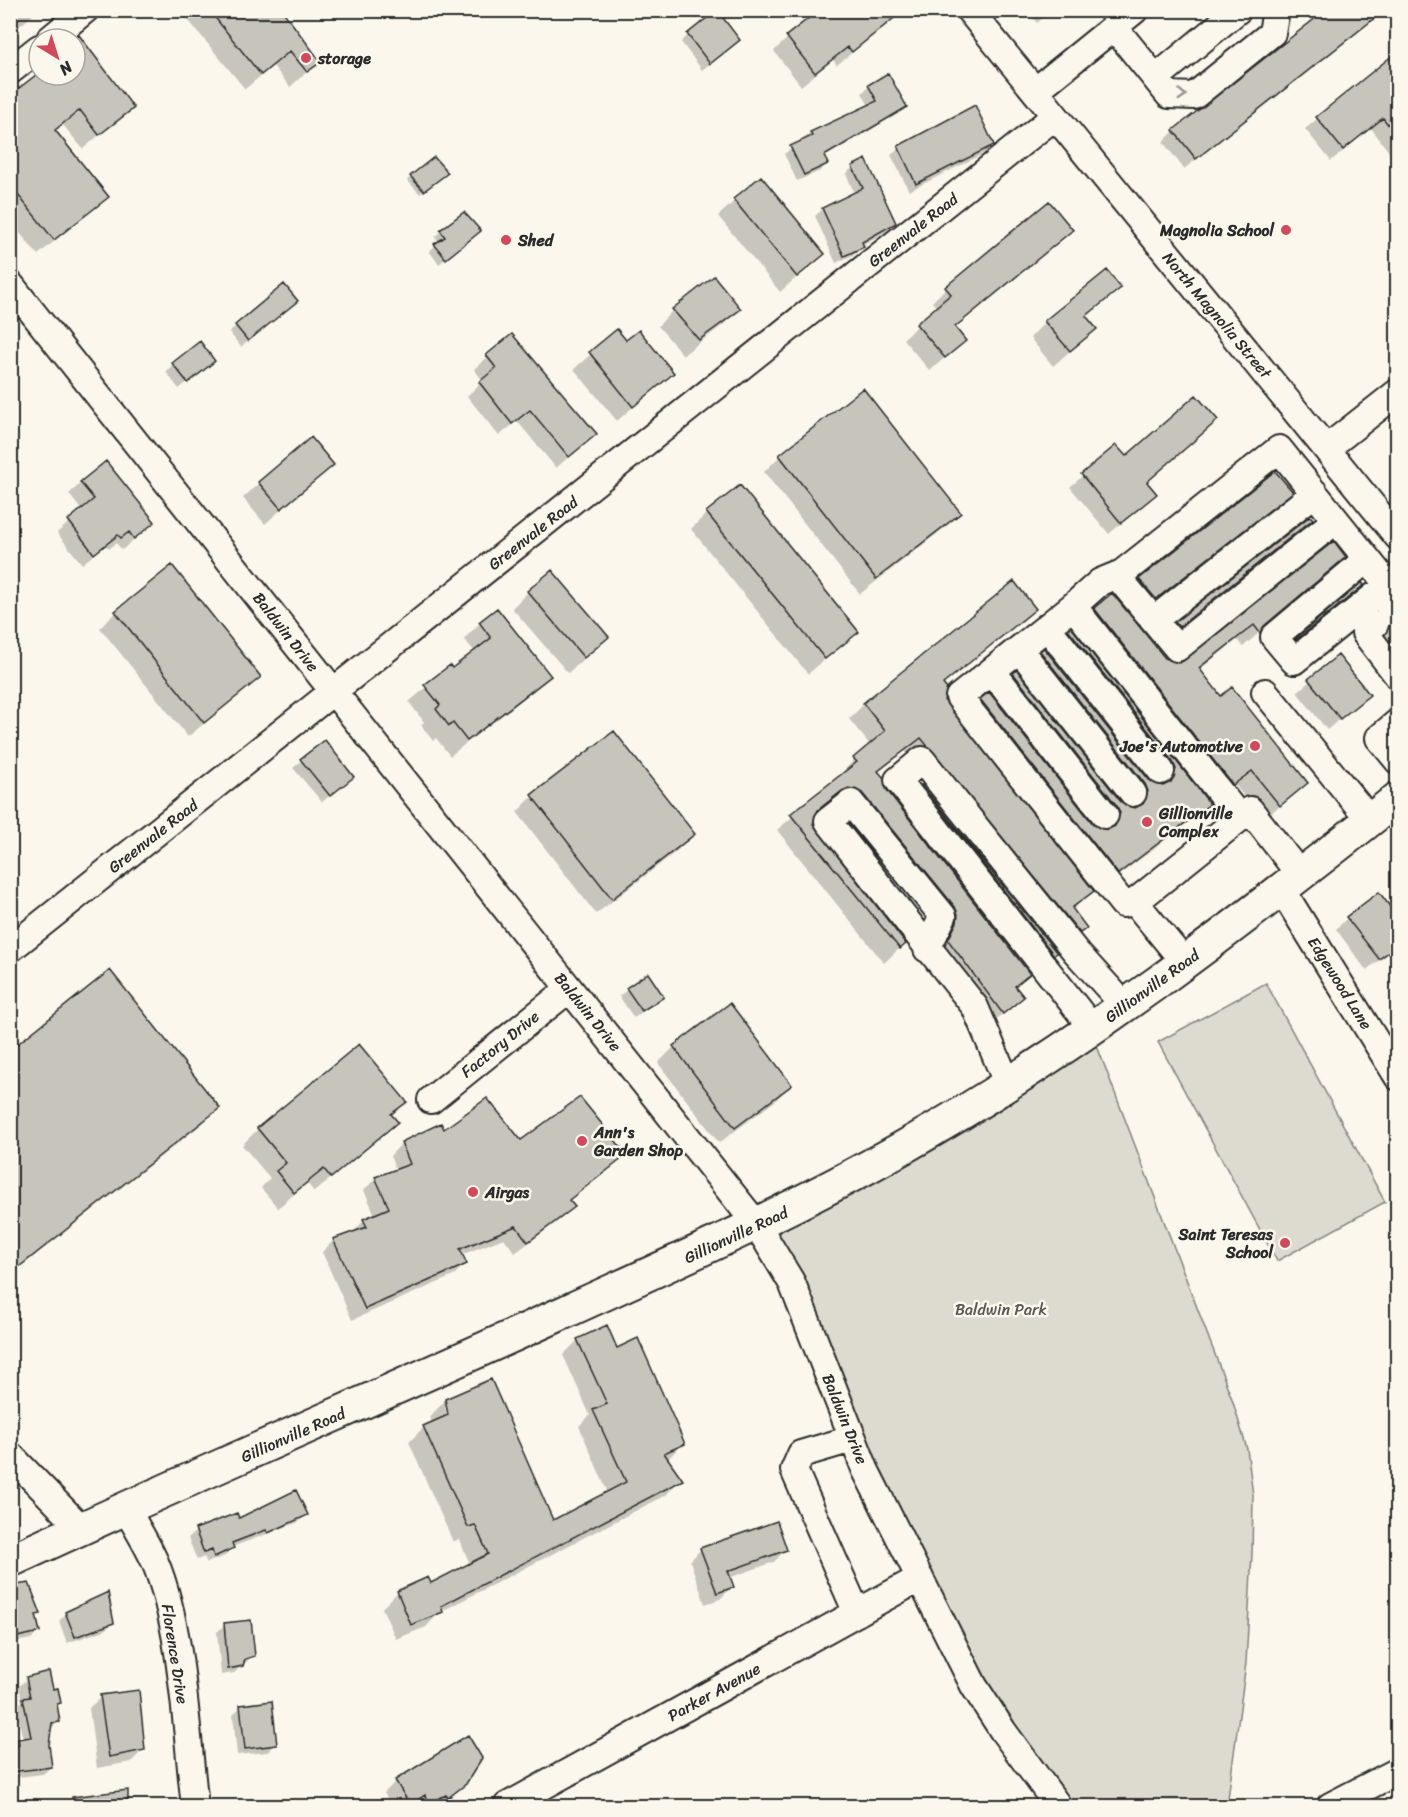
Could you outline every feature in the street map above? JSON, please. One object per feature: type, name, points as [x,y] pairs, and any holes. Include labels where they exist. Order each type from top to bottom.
[{"type":"main road","name":"Gillionville Road","points":[[10,1561],[757,1225],[904,1148],[1008,1085],[1093,1029],[1291,883],[1398,798]]},
{"type":"street","points":[[65,27],[86,10]]},
{"type":"street","name":"North Magnolia Street","points":[[969,10],[1398,537]]},
{"type":"street","points":[[1035,91],[1135,10]]},
{"type":"street","points":[[1155,78],[1238,10]]},
{"type":"street","points":[[1114,27],[1169,95],[1194,96],[1272,33],[1276,10]]},
{"type":"street","points":[[10,71],[27,58]]},
{"type":"street","name":"Greenvale Road","points":[[10,949],[1054,117]]},
{"type":"street","name":"Baldwin Drive","points":[[10,284],[757,1225],[792,1283],[852,1439],[974,1686],[1003,1731],[1058,1806]]},
{"type":"street","points":[[1327,448],[1398,392]]},
{"type":"street","points":[[1073,606],[1239,818],[1135,902],[1123,904],[959,698],[1100,582],[1118,576],[1279,449],[1367,560]]},
{"type":"street","points":[[1154,620],[1315,493]]},
{"type":"street","points":[[1118,576],[1177,648],[1336,520]]},
{"type":"street","points":[[1047,627],[1161,771]]},
{"type":"street","points":[[1019,649],[1133,793]]},
{"type":"street","points":[[992,671],[1105,815]]},
{"type":"street","points":[[1265,692],[1370,820]]},
{"type":"street","points":[[1398,722],[1379,738],[1398,761]]},
{"type":"street","points":[[1072,841],[1187,751]]},
{"type":"street","points":[[1093,1029],[898,780],[922,760],[1085,962],[1125,1006]]},
{"type":"street","points":[[927,949],[943,916],[851,803],[828,821],[927,949],[975,1007],[1008,1085]]},
{"type":"street","name":"Edgewood Lane","points":[[1239,818],[1250,810],[1398,1077]]},
{"type":"street","points":[[1135,902],[1185,963]]},
{"type":"street","points":[[1056,983],[1085,962]]},
{"type":"street","name":"Factory Drive","points":[[431,1100],[569,989]]},
{"type":"street","points":[[852,1439],[801,1454],[794,1470],[857,1613]]},
{"type":"street","points":[[10,1455],[81,1528]]},
{"type":"street","name":"Florence Drive","points":[[126,1509],[155,1561],[166,1597],[176,1652],[195,1806]]},
{"type":"street","name":"Parker Avenue","points":[[507,1806],[920,1578]]},
{"type":"street","points":[[1330,1806],[1398,1771]]},
{"type":"green space","points":[[1266,983],[1385,1202],[1277,1261],[1158,1042]]},
{"type":"green space","name":"Baldwin Park","points":[[1092,1033],[1232,1399],[1247,1449],[1253,1495],[1246,1663],[1227,1806],[1059,1806],[1004,1730],[760,1226]]},
{"type":"building","points":[[209,10],[282,10],[321,62],[307,72],[290,51],[261,75]]},
{"type":"building","points":[[717,10],[740,40],[710,64],[687,34]]},
{"type":"building","points":[[819,10],[904,10],[852,52],[848,47],[815,73],[786,36]]},
{"type":"building","points":[[1326,10],[1385,10],[1196,159],[1173,130]]},
{"type":"building","points":[[87,46],[134,108],[99,135],[80,110],[55,130],[109,197],[54,240],[10,185],[10,95],[27,82],[27,87],[87,87]]},
{"type":"building","points":[[1398,51],[1398,137],[1383,118],[1343,150],[1316,117]]},
{"type":"building","points":[[888,73],[907,107],[824,156],[828,164],[804,175],[790,146],[812,136],[810,132],[877,101],[868,85]]},
{"type":"building","points":[[975,105],[994,145],[916,184],[898,146]]},
{"type":"building","points":[[434,157],[448,173],[424,191],[410,176]]},
{"type":"building","points":[[866,159],[896,223],[862,242],[864,247],[844,256],[822,208],[863,188],[852,166]]},
{"type":"building","points":[[761,176],[825,254],[797,277],[733,199]]},
{"type":"building","points":[[1049,201],[1073,230],[955,327],[966,341],[945,358],[916,324],[951,294],[945,287]]},
{"type":"building","points":[[464,212],[481,231],[446,259],[434,244],[445,237],[440,230]]},
{"type":"building","points":[[1107,270],[1121,288],[1086,316],[1097,329],[1070,351],[1044,321]]},
{"type":"building","points":[[714,276],[741,309],[699,340],[672,309]]},
{"type":"building","points":[[284,284],[298,301],[248,341],[235,325]]},
{"type":"building","points":[[617,329],[626,340],[639,330],[674,373],[633,407],[589,352]]},
{"type":"building","points":[[512,334],[597,434],[569,457],[530,410],[512,424],[479,382],[496,368],[486,355]]},
{"type":"building","points":[[200,341],[215,361],[188,383],[172,363]]},
{"type":"building","points":[[863,388],[961,513],[876,579],[779,455]]},
{"type":"building","points":[[1196,395],[1218,420],[1147,482],[1157,494],[1121,523],[1081,474],[1116,445],[1126,456]]},
{"type":"building","points":[[311,437],[334,465],[281,509],[258,482]]},
{"type":"building","points":[[106,461],[155,522],[134,539],[129,532],[121,538],[118,535],[94,554],[68,520],[94,499],[80,482]]},
{"type":"building","points":[[1275,471],[1293,492],[1156,599],[1139,579]]},
{"type":"building","points":[[740,485],[859,632],[825,659],[706,512]]},
{"type":"building","points":[[1310,516],[1313,519],[1179,627],[1175,622]]},
{"type":"building","points":[[1334,541],[1346,557],[1264,626],[1260,633],[1254,625],[1199,668],[1221,696],[1232,687],[1308,783],[1280,806],[1252,771],[1233,785],[1094,608],[1112,593],[1165,658],[1180,663]]},
{"type":"building","points":[[172,565],[261,677],[204,723],[115,611]]},
{"type":"building","points":[[552,570],[609,637],[584,658],[527,591]]},
{"type":"building","points":[[1014,581],[1036,609],[943,684],[947,689],[944,700],[1094,891],[1072,908],[1087,928],[1080,933],[921,738],[878,771],[884,778],[886,789],[1030,974],[1015,986],[1024,997],[1003,1014],[948,940],[957,922],[958,914],[955,907],[862,793],[849,788],[842,791],[818,810],[813,824],[906,944],[900,949],[790,814],[857,762],[853,758],[885,731],[863,703]]},
{"type":"building","points":[[1362,582],[1364,585],[1295,639]]},
{"type":"building","points":[[497,608],[551,676],[467,741],[453,723],[449,726],[436,709],[440,705],[424,685],[450,665],[452,668],[491,638],[479,622]]},
{"type":"building","points":[[1071,627],[1210,804],[1118,874],[980,699],[989,692],[1094,825],[1107,830],[1115,826],[1120,813],[1117,806],[1013,673],[1017,670],[1121,802],[1135,808],[1143,804],[1148,791],[1145,784],[1040,651],[1044,648],[1149,780],[1163,786],[1171,782],[1176,769],[1173,762],[1068,629]]},
{"type":"building","points":[[1338,655],[1370,695],[1340,719],[1308,679]]},
{"type":"building","points":[[614,731],[695,834],[612,899],[531,795]]},
{"type":"building","points":[[325,740],[354,777],[330,796],[300,759]]},
{"type":"building","points":[[921,784],[1057,953],[1054,955]]},
{"type":"building","points":[[1379,892],[1398,917],[1398,945],[1379,959],[1346,917]]},
{"type":"building","points":[[110,970],[220,1108],[10,1274],[10,1050]]},
{"type":"building","points":[[648,973],[664,997],[642,1011],[626,988]]},
{"type":"building","points":[[730,1003],[792,1085],[735,1128],[673,1046]]},
{"type":"building","points":[[359,1044],[407,1102],[391,1114],[398,1122],[331,1178],[324,1169],[294,1193],[276,1171],[286,1163],[257,1128]]},
{"type":"building","name":"Airgas","points":[[580,1097],[627,1155],[569,1200],[575,1207],[528,1242],[516,1226],[460,1249],[467,1264],[365,1309],[333,1239],[367,1227],[363,1219],[389,1208],[375,1177],[410,1164],[401,1142],[441,1123],[444,1129],[487,1098],[521,1140]]},
{"type":"building","points":[[607,1325],[617,1348],[638,1338],[685,1444],[664,1453],[683,1480],[441,1606],[443,1612],[411,1625],[397,1591],[428,1577],[431,1583],[488,1554],[475,1525],[468,1527],[423,1426],[448,1415],[445,1399],[491,1379],[553,1520],[626,1482],[593,1410],[607,1404],[577,1339]]},
{"type":"building","points":[[296,1490],[308,1515],[268,1533],[266,1530],[232,1543],[234,1548],[214,1557],[212,1550],[204,1553],[195,1529],[237,1513],[239,1518]]},
{"type":"building","points":[[777,1521],[787,1550],[728,1571],[734,1587],[717,1593],[700,1548]]},
{"type":"building","points":[[29,1583],[41,1614],[36,1615],[40,1632],[17,1637],[10,1612],[10,1586]]},
{"type":"building","points":[[108,1592],[114,1623],[75,1637],[65,1612]]},
{"type":"building","points":[[251,1620],[255,1656],[245,1659],[243,1666],[228,1669],[224,1623]]},
{"type":"building","points":[[49,1671],[53,1689],[58,1688],[61,1703],[57,1704],[60,1722],[52,1723],[49,1745],[52,1767],[10,1772],[10,1746],[19,1745],[18,1739],[31,1737],[23,1698],[30,1697],[26,1677]]},
{"type":"building","points":[[139,1690],[145,1750],[109,1757],[100,1695]]},
{"type":"building","points":[[272,1701],[277,1745],[245,1749],[240,1705]]},
{"type":"building","points":[[468,1735],[482,1758],[466,1784],[448,1798],[446,1795],[427,1804],[425,1795],[410,1805],[395,1780]]},
{"type":"building","points":[[128,1790],[128,1806],[73,1806],[72,1797]]},
{"type":"tunnel","points":[[1389,641],[1398,634]]},
{"type":"place","name":"storage","points":[[306,58]]},
{"type":"place","name":"Magnolia School","points":[[1286,230]]},
{"type":"place","name":"Shed","points":[[506,240]]},
{"type":"place","name":"Joe's Automotive","points":[[1255,746]]},
{"type":"place","name":"Gillionville Complex","points":[[1147,822]]},
{"type":"place","name":"Ann's Garden Shop","points":[[582,1141]]},
{"type":"place","name":"Airgas","points":[[473,1192]]},
{"type":"place","name":"Saint Teresas School","points":[[1285,1243]]}]
